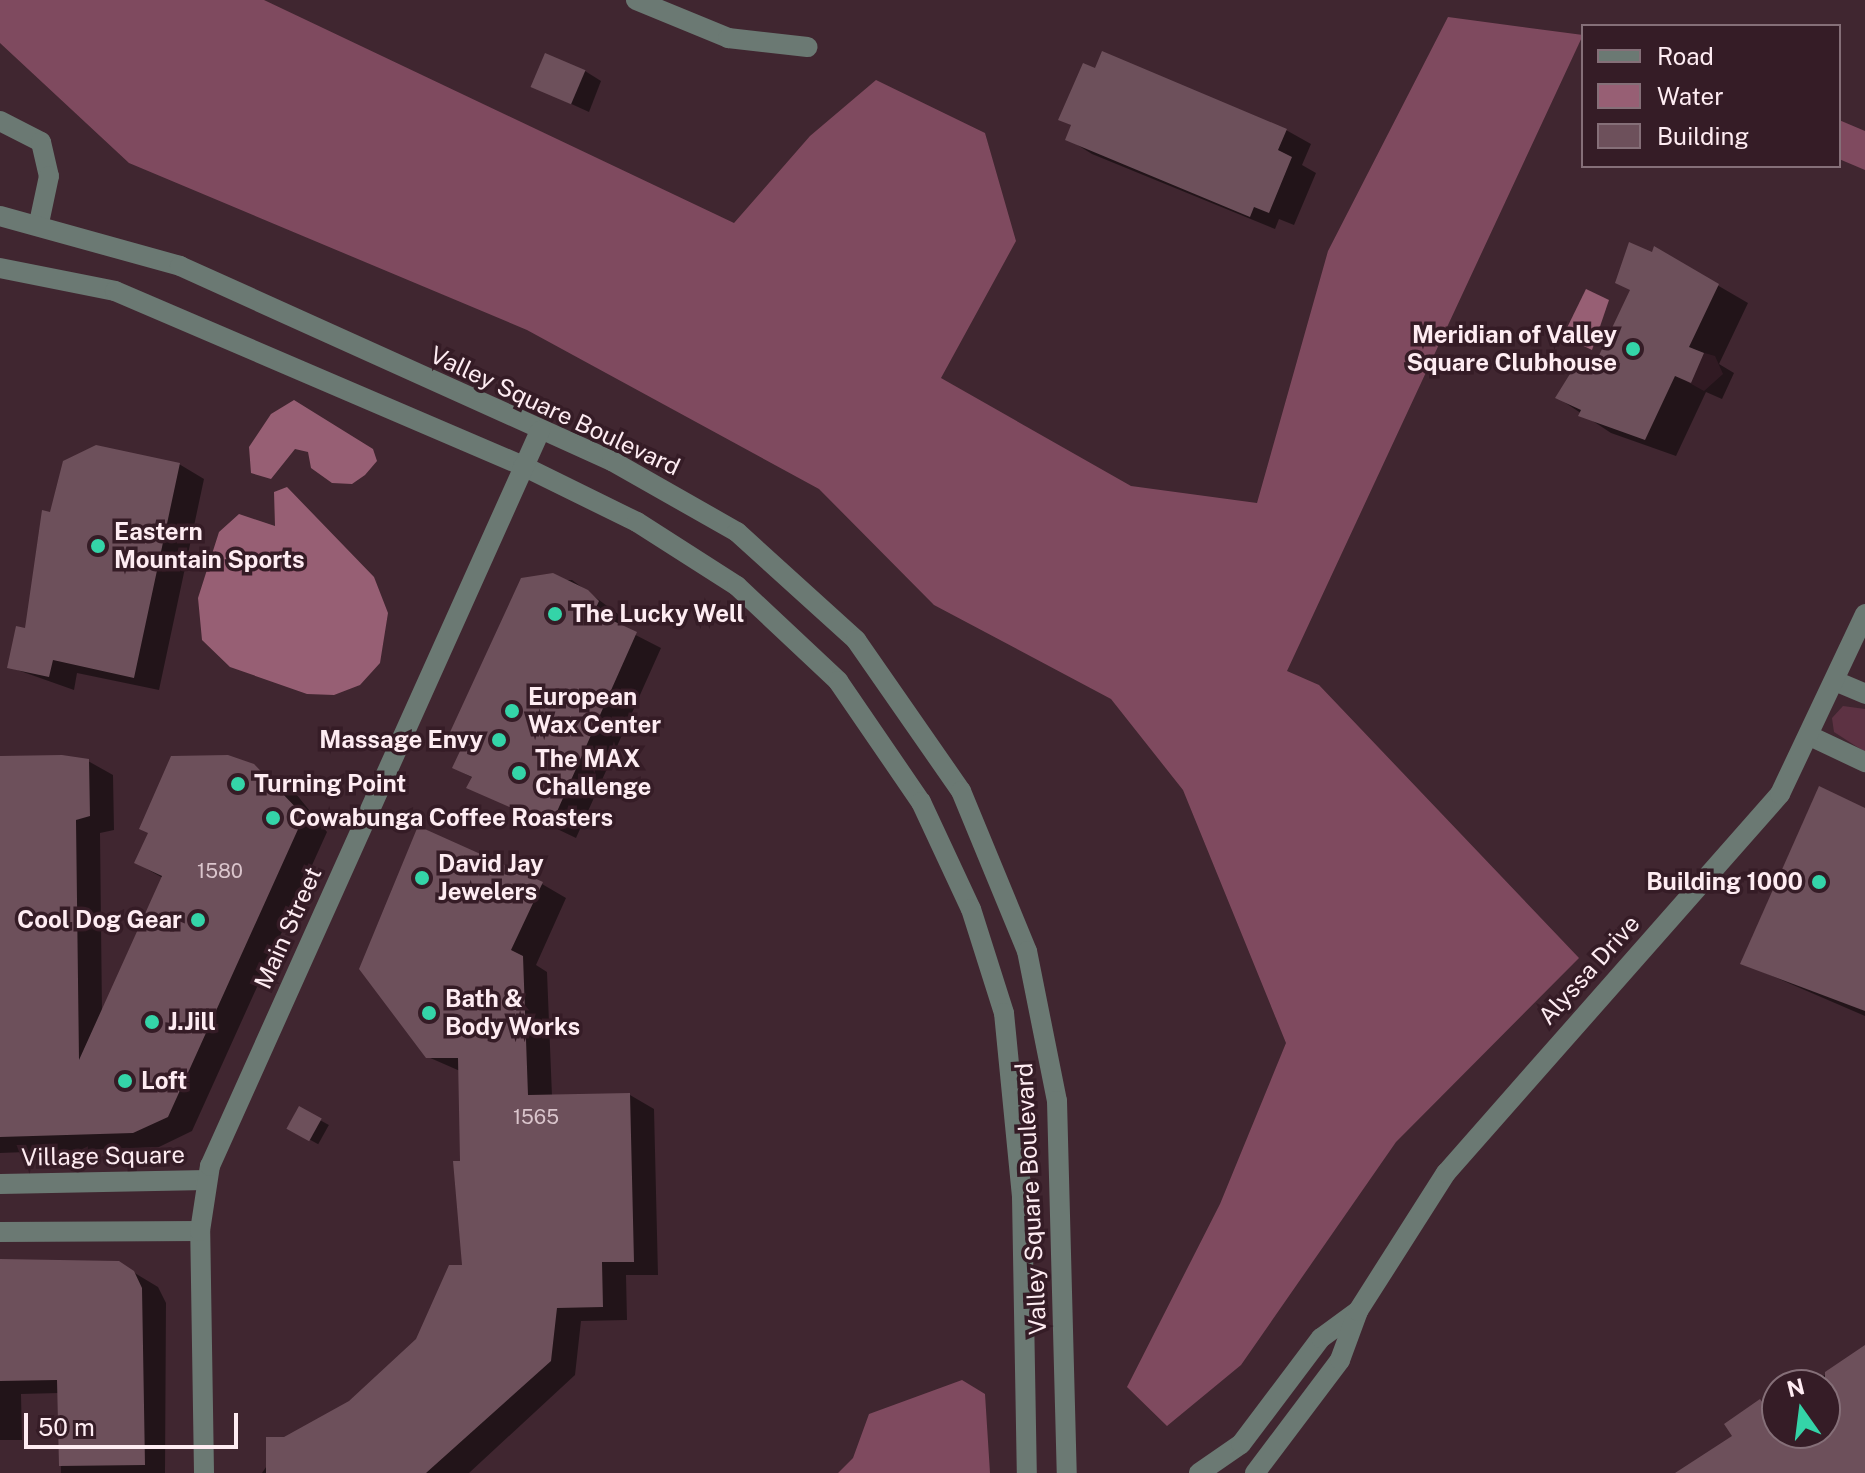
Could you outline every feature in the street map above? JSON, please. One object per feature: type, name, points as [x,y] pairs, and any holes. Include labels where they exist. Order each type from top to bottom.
[{"type":"street","points":[[636,0],[728,38],[807,47]]},
{"type":"street","points":[[0,121],[41,142],[49,176],[39,223]]},
{"type":"street","name":"Valley Square Boulevard","points":[[0,216],[39,223],[180,266],[654,484],[778,566],[883,673],[978,825],[1017,921],[1051,1054],[1063,1213],[1067,1473]]},
{"type":"street","name":"Valley Square Boulevard","points":[[0,268],[115,291],[523,466],[674,545],[789,628],[863,714],[921,802],[971,909],[1004,1013],[1022,1197],[1027,1473]]},
{"type":"street","name":"Main Street","points":[[204,1473],[200,1231],[207,1180],[540,431]]},
{"type":"street","name":"Alyssa Drive","points":[[1255,1473],[1340,1360],[1358,1311],[1446,1173],[1780,794],[1812,737],[1865,614]]},
{"type":"street","points":[[1835,681],[1865,694]]},
{"type":"street","points":[[1812,737],[1865,762]]},
{"type":"street","name":"Village Square","points":[[0,1184],[207,1180]]},
{"type":"street","points":[[0,1232],[200,1231]]},
{"type":"street","name":"Alyssa Drive","points":[[1199,1473],[1241,1444],[1321,1338],[1358,1311]]},
{"type":"shaded area","points":[[0,0],[264,0],[734,223],[810,136],[876,80],[985,133],[1016,241],[941,378],[1131,486],[1257,503],[1328,251],[1448,17],[1581,35],[1287,671],[1319,685],[1579,958],[1396,1142],[1241,1365],[1167,1426],[1127,1387],[1220,1204],[1286,1043],[1183,790],[1111,699],[934,605],[819,489],[527,330],[129,163],[0,43]]},
{"type":"shaded area","points":[[1841,121],[1865,131],[1865,170],[1841,160]]},
{"type":"shaded area","points":[[1701,352],[1715,356],[1723,374],[1704,391],[1686,381]]},
{"type":"shaded area","points":[[1843,706],[1865,709],[1865,752],[1834,732],[1832,718]]},
{"type":"shaded area","points":[[962,1380],[985,1394],[990,1473],[838,1473],[853,1458],[869,1414]]},
{"type":"water","points":[[1586,289],[1609,300],[1592,350],[1563,336]]},
{"type":"water","points":[[294,400],[373,449],[377,461],[365,475],[352,484],[332,483],[311,468],[308,452],[295,449],[271,479],[251,473],[249,447],[271,414]]},
{"type":"water","points":[[287,487],[374,577],[388,613],[380,663],[360,685],[334,695],[307,694],[230,667],[202,640],[198,598],[219,532],[239,514],[275,526],[274,492]]},
{"type":"building","points":[[1102,51],[1287,129],[1278,150],[1292,157],[1269,213],[1254,207],[1250,217],[1065,140],[1071,125],[1058,120],[1083,63],[1095,68]]},
{"type":"building","points":[[545,53],[586,70],[571,104],[531,87]]},
{"type":"building","name":"Meridian of Valley Square Clubhouse","points":[[1629,242],[1652,252],[1654,246],[1719,284],[1689,347],[1704,353],[1691,383],[1675,376],[1645,440],[1578,416],[1581,410],[1555,398],[1578,361],[1593,368],[1630,290],[1615,283]]},
{"type":"building","name":"Eastern Mountain Sports","points":[[96,445],[180,463],[134,678],[53,660],[49,677],[7,668],[16,626],[25,628],[42,510],[50,512],[63,461]]},
{"type":"building","points":[[553,573],[588,590],[599,601],[594,612],[637,632],[551,825],[466,788],[472,777],[452,768],[461,749],[445,743],[521,578]]},
{"type":"building","points":[[62,755],[89,759],[90,816],[76,820],[79,1060],[162,876],[134,863],[148,833],[139,829],[171,756],[228,755],[254,764],[304,816],[168,1117],[133,1133],[0,1137],[0,756]]},
{"type":"building","name":"Building 1000","points":[[1819,786],[1865,808],[1865,1011],[1740,964]]},
{"type":"building","points":[[418,826],[543,882],[511,950],[523,956],[528,1095],[630,1093],[634,1262],[602,1262],[603,1307],[557,1308],[551,1361],[426,1473],[266,1473],[266,1437],[284,1437],[349,1401],[416,1339],[449,1265],[462,1265],[453,1161],[460,1161],[458,1058],[426,1058],[359,969]]},
{"type":"building","points":[[299,1106],[322,1119],[309,1141],[286,1129]]},
{"type":"building","points":[[0,1259],[119,1261],[134,1271],[142,1288],[145,1465],[59,1466],[57,1380],[0,1381]]},
{"type":"building","points":[[1865,1345],[1865,1473],[1675,1473],[1732,1436],[1724,1424],[1760,1399],[1761,1449],[1841,1449],[1841,1369],[1829,1369]]},
{"type":"place","name":"Meridian of Valley Square Clubhouse","points":[[1633,349]]},
{"type":"place","name":"Eastern Mountain Sports","points":[[98,546]]},
{"type":"place","name":"The Lucky Well","points":[[555,614]]},
{"type":"place","name":"European Wax Center","points":[[512,711]]},
{"type":"place","name":"Massage Envy","points":[[499,740]]},
{"type":"place","name":"The MAX Challenge","points":[[519,773]]},
{"type":"place","name":"Turning Point","points":[[238,784]]},
{"type":"place","name":"Cowabunga Coffee Roasters","points":[[273,818]]},
{"type":"place","name":"David Jay Jewelers","points":[[422,878]]},
{"type":"place","name":"Building 1000","points":[[1819,882]]},
{"type":"place","name":"Cool Dog Gear","points":[[198,920]]},
{"type":"place","name":"Bath & Body Works","points":[[429,1013]]},
{"type":"place","name":"J.Jill","points":[[152,1022]]},
{"type":"place","name":"Loft","points":[[125,1081]]}]
